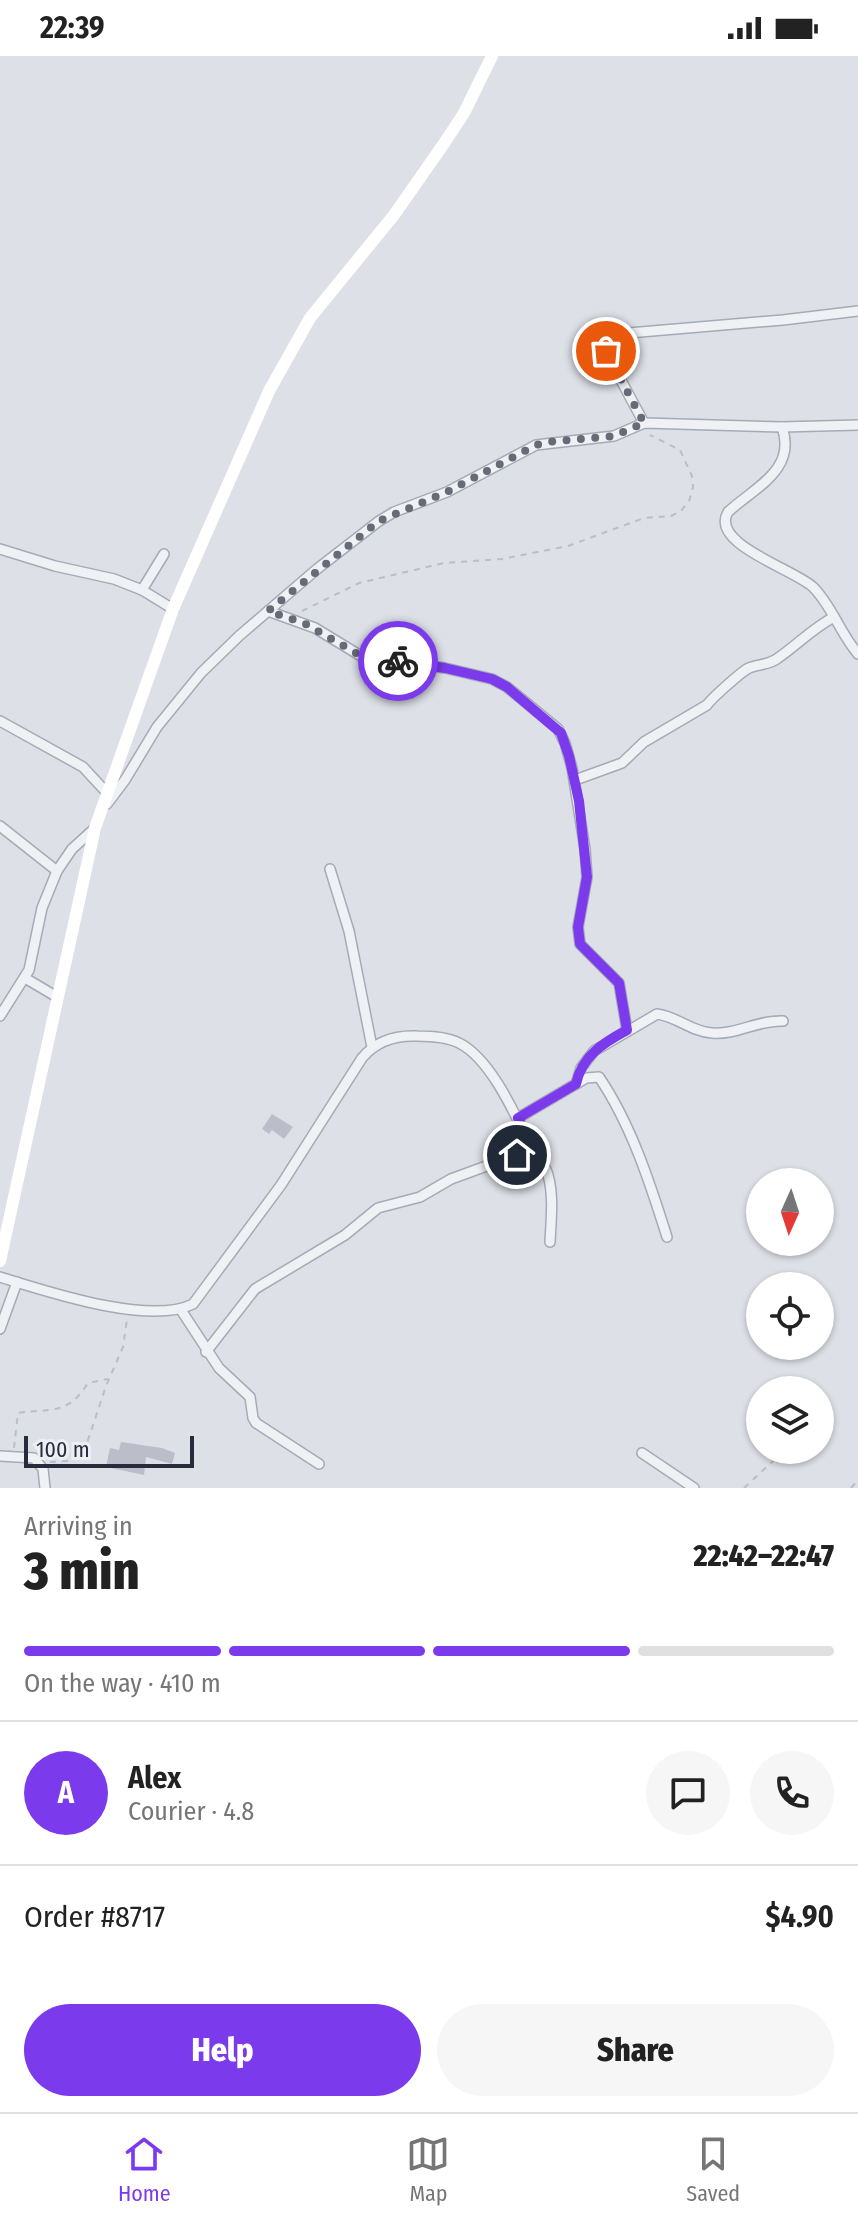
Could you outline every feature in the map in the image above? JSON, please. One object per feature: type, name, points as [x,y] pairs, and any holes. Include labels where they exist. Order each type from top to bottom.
[{"type":"street","points":[[0,1261],[95,828],[173,609],[269,391],[310,318],[394,215],[445,142],[464,113],[492,56]]},
{"type":"street","points":[[644,423],[602,345],[601,339],[605,335],[858,311]]},
{"type":"street","points":[[100,813],[125,780],[157,727],[192,682],[268,611],[362,533],[394,512],[447,492],[536,445],[614,436],[644,423],[782,427],[858,425]]},
{"type":"street","points":[[782,427],[787,445],[781,464],[763,484],[728,512],[724,518],[725,526],[735,542],[807,582],[820,596],[858,654]]},
{"type":"street","points":[[0,549],[55,566],[114,579],[142,590],[173,609]]},
{"type":"street","points":[[142,590],[164,554]]},
{"type":"street","points":[[268,611],[315,628],[361,656],[445,668],[492,679],[507,687],[561,733],[575,780],[587,877],[578,927],[580,944],[619,983],[627,1030]]},
{"type":"street","points":[[575,780],[622,763],[644,742],[707,705],[712,697],[726,689],[746,669],[775,660],[834,617]]},
{"type":"street","points":[[0,721],[83,767],[107,793]]},
{"type":"street","points":[[0,826],[28,845],[57,871]]},
{"type":"street","points":[[0,1016],[25,978],[34,952],[42,908],[57,871],[72,849],[95,828]]},
{"type":"street","points":[[330,869],[349,931],[372,1047]]},
{"type":"street","points":[[25,978],[57,997]]},
{"type":"street","points":[[576,1084],[589,1056],[606,1042],[659,1014],[694,1030],[715,1034],[764,1021],[783,1021]]},
{"type":"street","points":[[0,1277],[128,1310],[181,1310],[193,1304],[295,1165],[372,1047],[395,1038],[413,1036],[458,1043],[484,1066],[518,1118],[549,1177],[550,1242]]},
{"type":"street","points":[[518,1118],[589,1076],[596,1076],[605,1087],[651,1185],[667,1237]]},
{"type":"street","points":[[206,1352],[255,1289],[345,1235],[378,1208],[414,1199],[451,1179],[531,1147]]},
{"type":"street","points":[[0,1329],[4,1325],[17,1282]]},
{"type":"street","points":[[181,1310],[206,1352],[250,1397],[256,1423],[319,1464]]},
{"type":"street","points":[[642,1453],[694,1488]]},
{"type":"street","points":[[0,1456],[32,1458],[44,1473],[45,1488]]},
{"type":"path","points":[[290,618],[328,596],[359,583],[444,563],[485,561],[568,546],[644,518],[671,516],[681,511],[689,501],[693,487],[688,464],[680,450],[651,436],[644,423]]},
{"type":"path","points":[[38,1463],[69,1461],[84,1452],[123,1347],[128,1310]]},
{"type":"path","points":[[13,1456],[18,1413],[44,1412],[65,1406],[78,1399],[88,1383],[109,1379]]},
{"type":"path","points":[[744,1488],[770,1464]]},
{"type":"path","points":[[851,1488],[858,1480]]},
{"type":"building","points":[[272,1114],[293,1127],[284,1139],[272,1130],[269,1134],[262,1129]]},
{"type":"building","points":[[121,1442],[175,1453],[172,1464],[146,1457],[144,1475],[106,1467],[110,1448],[119,1450]]},
{"type":"way so far","points":[[398,661],[361,656],[315,628],[268,611],[362,533],[394,512],[447,492],[536,445],[614,436],[644,423],[606,351]]},
{"type":"route","points":[[398,661],[492,679],[507,687],[558,729],[567,747],[579,801],[587,877],[578,927],[580,944],[619,983],[627,1030],[589,1056],[576,1084],[518,1118],[531,1147],[517,1155]]}]
